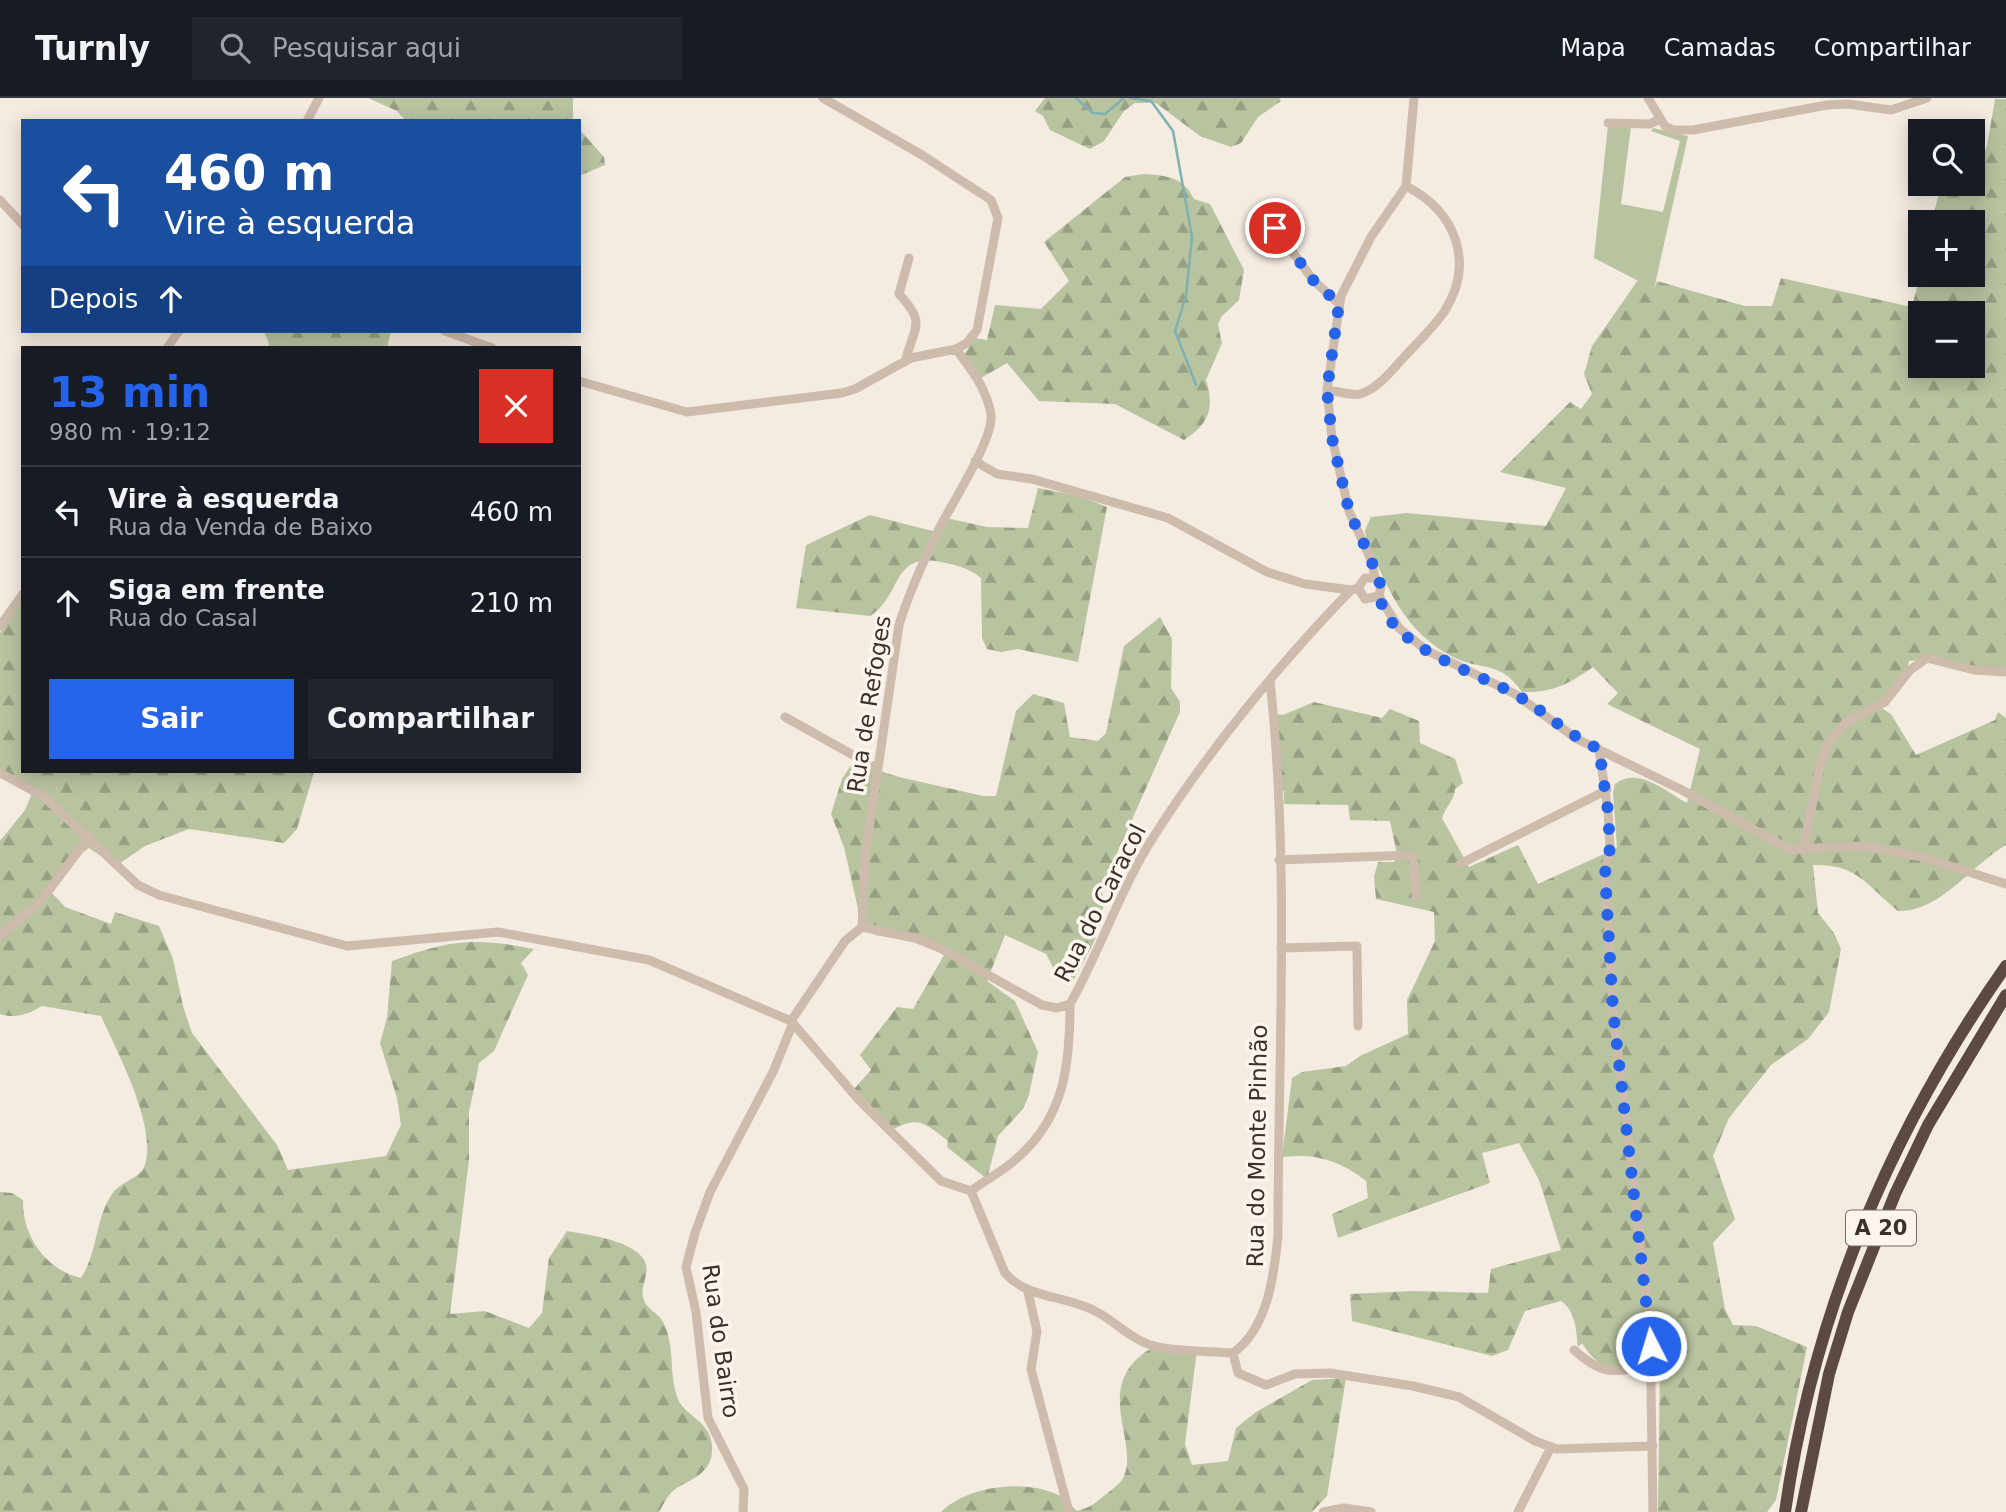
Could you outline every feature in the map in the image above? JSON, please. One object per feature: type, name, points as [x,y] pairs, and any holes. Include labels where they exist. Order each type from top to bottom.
[{"type":"highway","name":"A 20","points":[[1785,1512],[1800,1423],[1831,1308],[1878,1187],[1912,1117],[2006,967]]},
{"type":"highway","name":"A 20","points":[[1801,1512],[1829,1374],[1848,1312],[1895,1194],[1928,1125],[2006,995]]},
{"type":"highway","points":[[1806,1482],[1809,1512]]},
{"type":"street","points":[[308,119],[319,98]]},
{"type":"street","points":[[581,382],[666,408],[704,412],[729,406],[842,393],[855,389],[905,362],[956,349],[967,343],[977,330],[998,218],[991,200],[922,155],[823,98]]},
{"type":"street","points":[[1415,98],[1406,186],[1371,237],[1350,275],[1339,304],[1327,390],[1332,438],[1349,511],[1372,562],[1375,578],[1381,586],[1379,596],[1399,628],[1426,650],[1515,694],[1577,739],[1789,849],[1865,846],[1922,857],[2006,884]]},
{"type":"street","points":[[1648,98],[1660,119],[1673,130],[1693,130],[1827,105],[1899,109],[1927,98]]},
{"type":"street","points":[[1608,123],[1650,124],[1660,119]]},
{"type":"street","points":[[1327,390],[1359,394],[1378,384],[1445,310],[1459,256],[1451,225],[1432,202],[1406,186]]},
{"type":"street","points":[[0,200],[4,211],[21,224]]},
{"type":"street","points":[[1262,210],[1313,280],[1339,304]]},
{"type":"street","points":[[905,362],[918,321],[916,312],[899,294],[909,258]]},
{"type":"street","points":[[451,333],[486,346]]},
{"type":"street","name":"Rua de Refoges","points":[[862,927],[865,857],[899,625],[908,593],[982,450],[991,418],[984,389],[956,349]]},
{"type":"street","points":[[975,461],[997,474],[1032,479],[1168,518],[1267,572],[1305,584],[1354,589],[1365,599],[1379,596]]},
{"type":"street","points":[[1354,589],[1364,578],[1375,578]]},
{"type":"street","name":"Rua do Caracol","points":[[862,927],[915,938],[940,948],[1042,1004],[1057,1008],[1070,1004],[1153,837],[1270,681],[1312,630],[1354,589]]},
{"type":"street","points":[[0,626],[21,597]]},
{"type":"street","points":[[1803,850],[1821,761],[1840,727],[1885,702],[1910,670],[1927,658],[1984,672],[2006,672]]},
{"type":"street","name":"Rua do Monte Pinhão","points":[[1233,1353],[1240,1348],[1266,1306],[1274,1276],[1278,1236],[1281,948],[1278,751],[1270,681]]},
{"type":"street","points":[[785,717],[878,769]]},
{"type":"street","points":[[1599,749],[1606,790],[1610,848],[1605,873],[1613,1010],[1653,1366],[1653,1512]]},
{"type":"street","points":[[0,773],[43,796],[138,885],[159,895],[347,946],[498,932],[649,960],[792,1022],[859,1100],[941,1181],[971,1191],[1005,1273],[1028,1292],[1094,1310],[1129,1335],[1156,1347],[1233,1353],[1238,1373],[1266,1385],[1295,1374],[1330,1373],[1413,1385],[1459,1397],[1557,1449],[1653,1446]]},
{"type":"street","points":[[1460,864],[1606,790]]},
{"type":"street","points":[[0,936],[40,902],[89,837]]},
{"type":"street","points":[[1279,860],[1413,855],[1416,896]]},
{"type":"street","points":[[792,1022],[845,941],[862,927]]},
{"type":"street","points":[[1281,948],[1357,946],[1358,1026]]},
{"type":"street","points":[[971,1191],[1015,1161],[1036,1139],[1062,1094],[1070,1036],[1070,1004]]},
{"type":"street","name":"Rua do Bairro","points":[[743,1512],[744,1489],[709,1418],[696,1312],[686,1267],[710,1192],[773,1072],[792,1022]]},
{"type":"street","points":[[1028,1292],[1037,1331],[1031,1369],[1069,1512]]},
{"type":"street","points":[[1574,1350],[1594,1367],[1607,1372],[1653,1366]]},
{"type":"street","points":[[1518,1512],[1550,1447]]},
{"type":"street","points":[[1323,1512],[1344,1508],[1371,1512]]},
{"type":"green space","points":[[368,98],[573,98],[573,119],[404,119],[397,111]]},
{"type":"green space","points":[[1045,98],[1279,98],[1281,101],[1258,117],[1241,143],[1231,147],[1200,136],[1156,103],[1135,103],[1124,111],[1104,141],[1090,149],[1050,130],[1043,116],[1035,111]]},
{"type":"green space","points":[[1995,99],[2006,99],[2006,674],[1940,659],[1909,661],[1907,670],[1880,707],[1891,714],[1916,755],[1995,720],[1998,712],[2006,718],[2006,845],[1942,896],[1914,909],[1898,911],[1851,872],[1841,868],[1813,865],[1818,913],[1834,933],[1841,949],[1829,1012],[1808,1039],[1771,1065],[1729,1118],[1713,1156],[1735,1219],[1713,1243],[1725,1309],[1733,1325],[1756,1326],[1807,1347],[1776,1500],[1767,1512],[1658,1512],[1660,1361],[1617,1368],[1599,1362],[1582,1343],[1578,1347],[1572,1315],[1561,1301],[1525,1311],[1508,1350],[1492,1356],[1352,1321],[1350,1294],[1413,1291],[1488,1293],[1491,1269],[1561,1250],[1539,1180],[1519,1143],[1482,1153],[1490,1183],[1338,1238],[1332,1214],[1368,1198],[1366,1181],[1327,1160],[1306,1156],[1282,1157],[1292,1078],[1302,1072],[1346,1066],[1360,1056],[1408,1034],[1407,1000],[1435,941],[1434,912],[1376,899],[1374,877],[1378,862],[1394,862],[1397,854],[1390,821],[1350,820],[1348,805],[1284,804],[1284,791],[1278,791],[1274,714],[1283,715],[1314,702],[1382,718],[1390,709],[1419,721],[1420,743],[1455,759],[1463,783],[1455,789],[1442,818],[1469,867],[1518,845],[1538,884],[1617,848],[1613,792],[1615,784],[1624,779],[1651,782],[1687,803],[1700,749],[1607,704],[1618,693],[1593,667],[1560,686],[1542,691],[1522,692],[1498,670],[1453,657],[1436,647],[1410,622],[1400,607],[1382,576],[1367,542],[1365,530],[1371,517],[1407,513],[1546,526],[1566,488],[1500,472],[1570,402],[1581,409],[1592,394],[1584,374],[1592,346],[1638,280],[1654,289],[1657,281],[1745,306],[1772,306],[1781,278],[1908,306],[1908,378],[1985,378],[1985,301],[1914,301],[1917,287],[1985,287],[1985,210],[1935,210],[1938,196],[1985,196],[1985,151]]},
{"type":"green space","points":[[1608,125],[1631,127],[1621,204],[1663,212],[1680,141],[1651,131],[1653,128],[1688,136],[1654,289],[1594,258]]},
{"type":"green space","points":[[581,131],[604,157],[605,165],[581,175]]},
{"type":"green space","points":[[1144,174],[1174,179],[1190,191],[1194,199],[1210,204],[1244,270],[1239,300],[1221,317],[1218,325],[1222,343],[1206,380],[1210,399],[1208,414],[1199,428],[1184,440],[1115,404],[1039,401],[1007,363],[981,378],[964,355],[975,338],[987,340],[995,305],[1041,309],[1069,281],[1044,242],[1125,177]]},
{"type":"green space","points":[[265,333],[391,333],[387,346],[268,346]]},
{"type":"green space","points":[[1038,488],[1079,496],[1107,507],[1078,662],[1018,649],[1001,652],[987,649],[982,638],[981,578],[962,567],[941,562],[913,563],[905,569],[888,597],[870,616],[796,608],[806,545],[870,515],[936,532],[946,518],[987,527],[1028,528]]},
{"type":"green space","points":[[21,602],[21,773],[314,773],[297,829],[284,843],[189,829],[145,846],[116,866],[89,848],[80,855],[51,892],[65,907],[111,924],[115,912],[159,926],[173,959],[192,1033],[277,1145],[288,1170],[386,1156],[401,1125],[397,1098],[380,1043],[387,1018],[392,961],[430,949],[462,943],[494,943],[534,949],[521,963],[528,975],[494,1051],[479,1063],[469,1112],[469,1160],[450,1314],[485,1311],[529,1328],[542,1313],[549,1258],[567,1231],[617,1242],[642,1257],[646,1267],[643,1297],[667,1331],[678,1399],[704,1426],[711,1440],[712,1450],[704,1470],[674,1490],[659,1512],[0,1512],[0,1192],[12,1193],[23,1200],[27,1226],[38,1250],[57,1268],[81,1278],[91,1257],[106,1204],[115,1190],[143,1170],[147,1154],[142,1114],[135,1092],[101,1016],[42,1006],[22,1015],[0,1014],[0,841],[25,810],[32,793],[0,771],[0,633]]},
{"type":"green space","points":[[1160,617],[1172,639],[1171,688],[1180,702],[1180,712],[1101,889],[1103,913],[1091,948],[1073,981],[1057,975],[1046,954],[1005,935],[987,981],[1015,1001],[1038,1052],[1029,1095],[1023,1109],[998,1136],[987,1179],[947,1147],[948,1141],[928,1126],[917,1122],[894,1129],[854,1089],[871,1070],[860,1055],[897,1007],[913,1009],[948,948],[875,935],[862,926],[844,847],[831,814],[842,779],[853,762],[899,777],[983,796],[996,796],[1016,711],[1033,694],[1064,703],[1070,737],[1098,741],[1106,733],[1124,646]]},
{"type":"green space","points":[[1150,1349],[1197,1350],[1185,1444],[1192,1465],[1228,1461],[1236,1428],[1256,1412],[1312,1380],[1346,1378],[1327,1496],[1312,1512],[941,1512],[965,1496],[1012,1486],[1043,1489],[1056,1494],[1077,1511],[1099,1500],[1122,1480],[1127,1466],[1120,1398],[1123,1381],[1132,1364]]},
{"type":"waterway","points":[[1076,98],[1093,113],[1105,114],[1124,98]]},
{"type":"waterway","points":[[1130,98],[1151,101],[1173,131],[1192,237],[1186,296],[1175,331],[1196,385]]},
{"type":"route","points":[[1275,228],[1313,280],[1339,304],[1327,390],[1329,422],[1349,511],[1355,530],[1372,562],[1375,578],[1380,583],[1379,596],[1386,611],[1399,628],[1426,650],[1515,694],[1577,739],[1599,749],[1606,790],[1610,848],[1605,873],[1613,1010],[1651,1346]]}]
